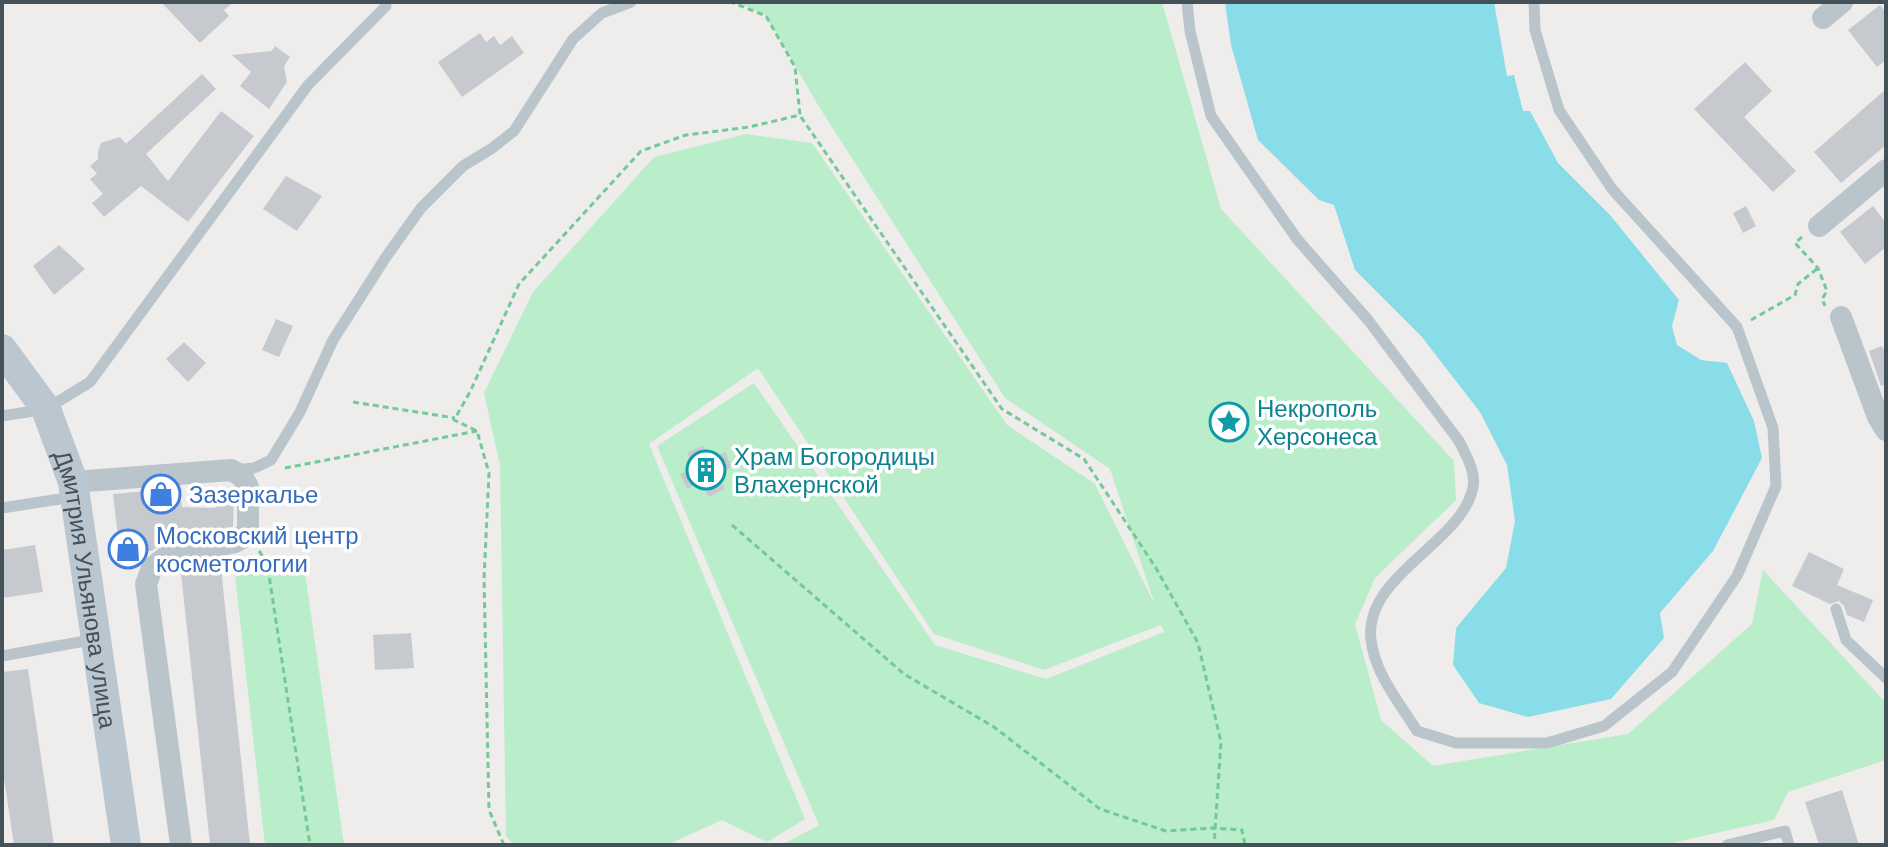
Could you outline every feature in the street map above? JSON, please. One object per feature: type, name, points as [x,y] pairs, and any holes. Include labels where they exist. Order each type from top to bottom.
[{"type":"main road","name":"Дмитрия Ульянова улица","points":[[4,356],[46,409],[74,490],[126,845]]},
{"type":"street","points":[[1823,18],[1842,2]]},
{"type":"street","points":[[1819,226],[1886,170]]},
{"type":"street","points":[[1841,317],[1878,417],[1886,430]]},
{"type":"street","points":[[74,490],[231,470],[242,476],[248,487],[247,532],[235,542],[166,557],[152,568],[146,584],[181,845]]},
{"type":"lane","points":[[231,470],[254,468],[271,460],[300,412],[333,340],[421,208],[463,166],[514,131],[573,39],[602,13],[631,2]]},
{"type":"lane","points":[[1187,2],[1190,31],[1211,116],[1297,239],[1368,320],[1459,441],[1470,461],[1474,485],[1465,512],[1389,587],[1376,611],[1370,636],[1377,668],[1417,731],[1456,743],[1547,743],[1604,726],[1672,672],[1737,576],[1776,486],[1773,428],[1737,327],[1612,189],[1559,110],[1535,30],[1534,2]]},
{"type":"lane","points":[[2,416],[46,409],[90,382],[308,85],[386,6]]},
{"type":"lane","points":[[2,508],[74,490]]},
{"type":"lane","points":[[1836,609],[1846,640],[1886,678]]},
{"type":"lane","points":[[2,656],[97,639]]},
{"type":"lane","points":[[1727,845],[1785,831],[1789,845]]},
{"type":"path","points":[[731,2],[766,16],[795,67],[800,115],[1002,409],[1084,459],[1156,568],[1198,643],[1221,742],[1214,845]]},
{"type":"path","points":[[455,418],[519,284],[641,151],[686,135],[749,127],[800,115]]},
{"type":"path","points":[[1819,226],[1795,243],[1818,268],[1827,291],[1822,299],[1829,316],[1841,317]]},
{"type":"path","points":[[1737,327],[1772,311],[1795,295],[1798,284],[1818,268]]},
{"type":"path","points":[[353,402],[455,418],[477,431],[489,473],[484,579],[488,795],[489,810],[504,845]]},
{"type":"path","points":[[324,462],[477,431]]},
{"type":"path","points":[[732,525],[904,674],[994,727],[1100,809],[1166,831],[1242,830],[1245,845]]},
{"type":"path","points":[[247,532],[267,562],[310,845]]},
{"type":"green space","name":"Некрополь Херсонеса","points":[[738,2],[1162,2],[1221,209],[1454,461],[1456,500],[1375,578],[1355,624],[1381,720],[1433,766],[1628,734],[1752,624],[1763,570],[1886,703],[1886,760],[1788,792],[1774,820],[1663,845],[782,845],[819,825],[657,446],[754,383],[935,645],[1046,679],[1164,632],[1161,625],[1044,670],[934,634],[758,368],[649,444],[805,819],[767,842],[722,820],[667,845],[514,845],[506,836],[500,465],[484,393],[533,292],[654,157],[746,134],[812,143],[1007,425],[1095,484],[1155,605],[1110,469],[1005,398],[818,105],[766,16]]},
{"type":"green space","points":[[304,566],[344,845],[265,845],[235,576]]},
{"type":"water","points":[[1225,2],[1494,2],[1507,76],[1514,75],[1523,111],[1530,111],[1558,163],[1610,215],[1679,300],[1672,326],[1677,345],[1701,360],[1727,363],[1754,421],[1762,458],[1713,551],[1660,613],[1664,638],[1611,699],[1528,717],[1479,703],[1453,665],[1456,628],[1506,568],[1515,521],[1507,465],[1480,412],[1421,336],[1355,270],[1334,205],[1319,200],[1258,140],[1231,45]]},
{"type":"building","points":[[161,2],[234,2],[224,10],[229,16],[200,43]]},
{"type":"building","points":[[1880,5],[1886,13],[1886,60],[1877,67],[1848,30]]},
{"type":"building","points":[[480,33],[486,42],[494,36],[500,45],[512,36],[524,53],[462,97],[438,62]]},
{"type":"building","points":[[275,46],[290,57],[284,66],[287,82],[269,109],[240,86],[251,72],[232,55],[272,51]]},
{"type":"building","points":[[1745,62],[1772,91],[1744,117],[1796,171],[1773,192],[1694,109]]},
{"type":"building","points":[[202,74],[216,89],[146,154],[168,181],[221,111],[254,136],[188,222],[141,186],[104,217],[92,203],[103,194],[90,179],[97,174],[90,166],[98,159],[101,143],[120,137],[126,144]]},
{"type":"building","points":[[1886,89],[1886,145],[1841,183],[1814,152]]},
{"type":"building","points":[[286,176],[322,196],[297,231],[263,209]]},
{"type":"building","points":[[1746,206],[1756,226],[1743,233],[1733,213]]},
{"type":"building","points":[[1873,206],[1886,223],[1886,247],[1865,264],[1840,232]]},
{"type":"building","points":[[59,245],[85,269],[54,295],[33,266]]},
{"type":"building","points":[[276,319],[293,326],[279,357],[262,350]]},
{"type":"building","points":[[184,342],[206,363],[188,382],[166,359]]},
{"type":"building","points":[[1882,346],[1886,355],[1886,384],[1881,386],[1869,351]]},
{"type":"building","name":"Храм Богородицы Влахернской","points":[[703,445],[710,459],[725,452],[732,467],[718,474],[725,489],[709,497],[701,482],[687,489],[680,474],[694,467],[687,453]]},
{"type":"building","points":[[180,488],[182,507],[215,508],[216,498],[234,499],[233,527],[224,530],[185,529],[186,538],[162,544],[151,551],[120,555],[113,494]]},
{"type":"building","points":[[35,545],[43,592],[2,598],[2,550]]},
{"type":"building","points":[[1809,552],[1844,569],[1837,585],[1873,600],[1864,622],[1847,615],[1839,601],[1830,604],[1792,586]]},
{"type":"building","points":[[221,568],[250,845],[210,845],[181,573]]},
{"type":"building","points":[[411,633],[414,668],[375,670],[373,635]]},
{"type":"building","points":[[28,669],[54,845],[14,845],[2,765],[2,672]]},
{"type":"building","points":[[1842,790],[1859,845],[1819,845],[1805,802]]},
{"type":"place","name":"Некрополь Херсонеса","points":[[1229,422]]},
{"type":"place","name":"Храм Богородицы Влахернской","points":[[706,470]]},
{"type":"place","name":"Зазеркалье","points":[[161,494]]},
{"type":"place","name":"Московский центр косметологии","points":[[128,549]]}]
